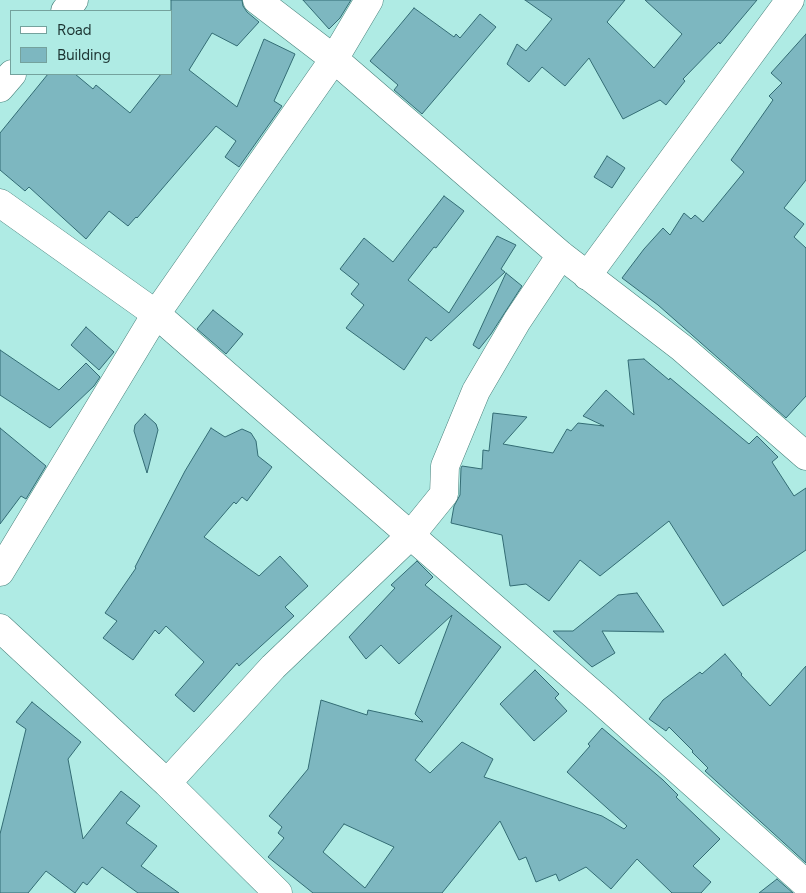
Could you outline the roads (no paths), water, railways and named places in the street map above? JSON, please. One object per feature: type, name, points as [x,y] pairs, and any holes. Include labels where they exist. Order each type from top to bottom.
[{"type":"street","points":[[66,10],[74,0]]},
{"type":"street","points":[[257,0],[334,59],[561,255],[682,348],[806,456]]},
{"type":"street","points":[[0,572],[156,314],[334,59],[369,0]]},
{"type":"street","points":[[587,276],[790,0]]},
{"type":"street","points":[[0,88],[11,75]]},
{"type":"street","points":[[0,203],[156,314],[601,701],[806,884]]},
{"type":"street","points":[[167,783],[273,667],[410,536],[444,494],[444,466],[476,391],[517,321],[561,255]]},
{"type":"street","points":[[0,628],[167,783],[278,893]]}]
